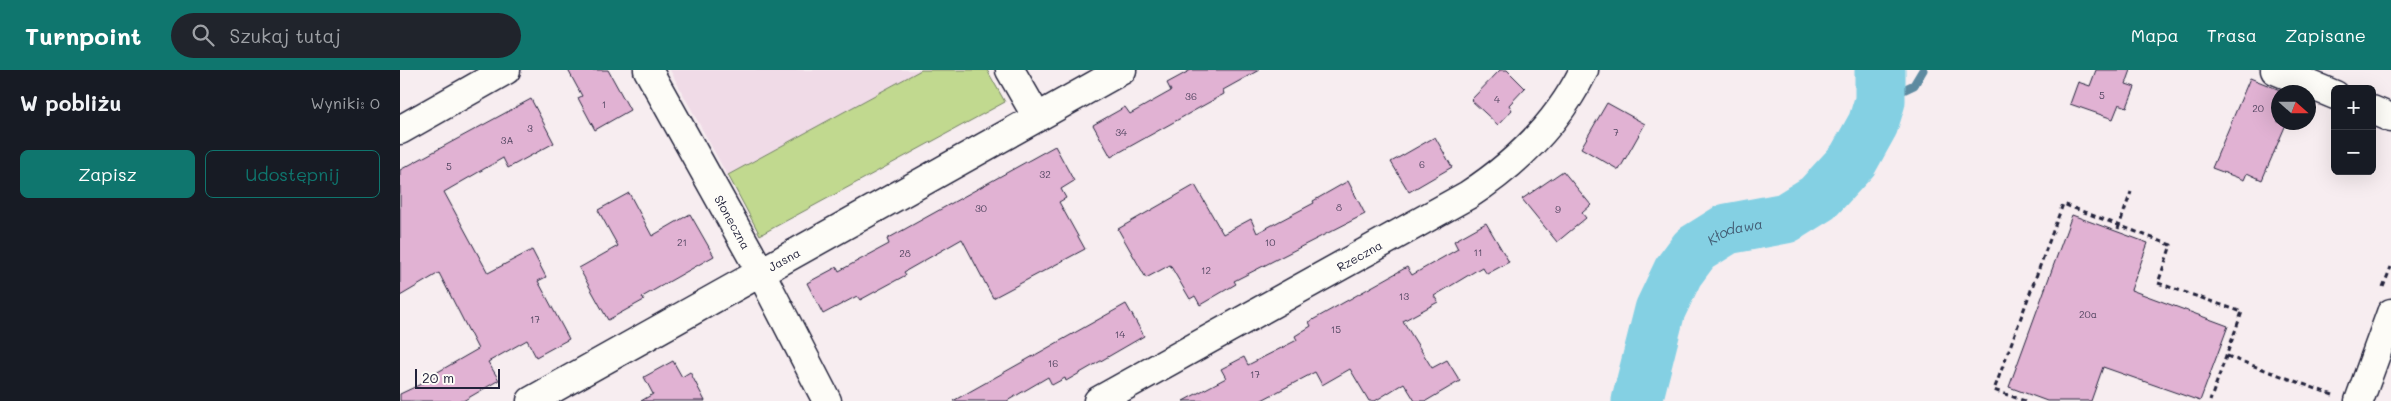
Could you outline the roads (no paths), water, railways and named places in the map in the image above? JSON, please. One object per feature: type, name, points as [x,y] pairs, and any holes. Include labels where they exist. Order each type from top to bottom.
[{"type":"street","points":[[400,130],[506,70]]},
{"type":"street","name":"Słoneczna","points":[[648,70],[760,271],[827,401]]},
{"type":"street","points":[[1010,70],[1037,118]]},
{"type":"street","name":"Jasna","points":[[531,401],[760,271],[1122,70]]},
{"type":"street","name":"Rzeczna","points":[[1098,401],[1468,195],[1496,177],[1530,147],[1555,118],[1575,90],[1584,70]]},
{"type":"street","points":[[2275,70],[2331,92]]},
{"type":"street","points":[[2376,112],[2391,118]]},
{"type":"street","points":[[2349,399],[2391,313]]},
{"type":"waterway","name":"Kłodawa","points":[[1637,401],[1660,310],[1678,272],[1695,249],[1727,229],[1786,218],[1818,198],[1853,160],[1873,124],[1880,101],[1880,70]]},
{"type":"waterway","name":"Kłodawa","points":[[1880,101],[1914,85],[1923,70]]}]
